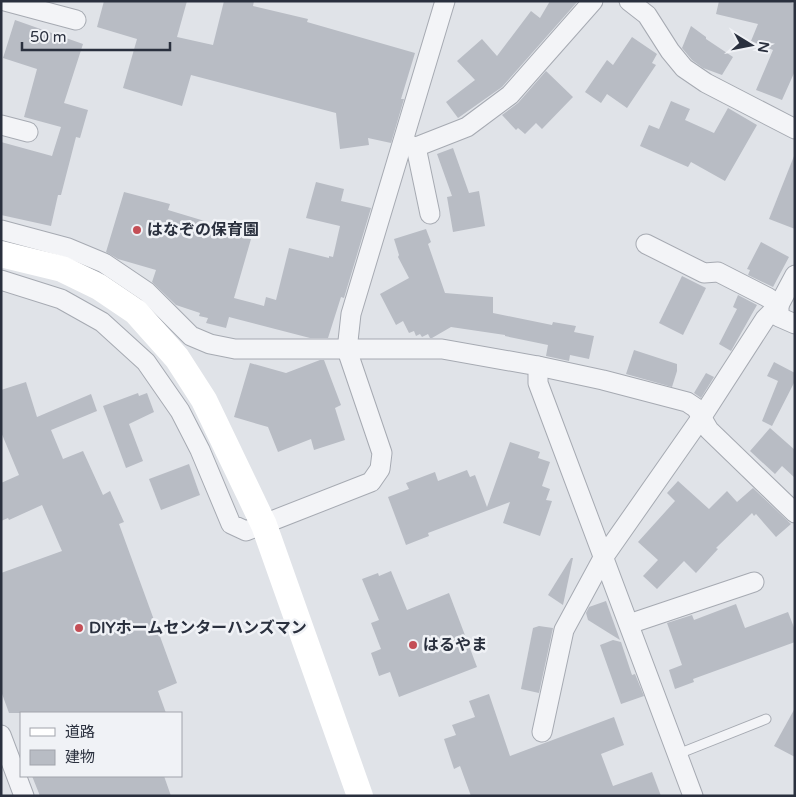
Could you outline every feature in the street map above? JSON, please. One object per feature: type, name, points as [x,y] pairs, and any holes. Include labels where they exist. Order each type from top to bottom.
[{"type":"street","points":[[5,1],[76,20]]},
{"type":"street","points":[[1,280],[62,299],[102,322],[146,362],[180,411],[200,450],[232,524],[246,531],[371,482],[380,469],[382,453],[347,350],[351,314],[409,145],[445,1]]},
{"type":"street","points":[[409,145],[467,127],[510,95],[593,1]]},
{"type":"street","points":[[628,1],[647,15],[670,51],[684,68],[706,83],[795,129]]},
{"type":"street","points":[[1,125],[28,132]]},
{"type":"street","points":[[409,145],[430,214]]},
{"type":"street","points":[[1,230],[68,248],[104,263],[147,292],[191,336],[210,344],[235,350],[442,349],[603,380],[687,402],[696,408],[709,430],[792,503]]},
{"type":"street","points":[[646,244],[704,273],[718,272],[779,305]]},
{"type":"street","points":[[1,254],[62,269],[99,287],[136,312],[177,358],[204,400],[264,525],[360,796]]},
{"type":"street","points":[[542,732],[564,630],[603,558],[701,418],[765,319],[779,305],[795,275]]},
{"type":"street","points":[[779,305],[779,317],[795,324]]},
{"type":"street","points":[[538,366],[538,383],[693,796]]},
{"type":"street","points":[[629,624],[754,582]]},
{"type":"street","points":[[1,735],[24,796]]},
{"type":"lane","points":[[678,754],[766,718]]},
{"type":"building","points":[[104,1],[187,1],[177,37],[213,45],[224,1],[254,1],[253,6],[308,19],[307,22],[415,53],[401,99],[404,99],[391,143],[368,138],[369,145],[340,149],[336,113],[191,75],[182,106],[123,88],[137,39],[97,27]]},
{"type":"building","points":[[550,1],[578,1],[502,87],[458,118],[446,102],[475,80],[457,61],[482,39],[497,56],[531,11],[540,18]]},
{"type":"building","points":[[719,1],[788,1],[795,4],[795,71],[782,100],[756,90],[773,50],[751,41],[758,24],[716,14]]},
{"type":"building","points":[[15,20],[83,44],[64,103],[88,110],[80,138],[76,137],[61,195],[58,195],[51,226],[1,215],[1,142],[52,156],[61,127],[24,117],[37,69],[3,58]]},
{"type":"building","points":[[691,26],[706,37],[706,39],[733,57],[722,75],[703,68],[692,60],[682,48]]},
{"type":"building","points":[[632,37],[657,54],[652,63],[656,65],[627,108],[607,94],[601,103],[585,92],[607,60],[613,65]]},
{"type":"building","points":[[546,71],[573,97],[542,129],[536,123],[525,134],[518,128],[516,130],[502,115],[518,103]]},
{"type":"building","points":[[671,101],[690,109],[685,120],[714,133],[728,108],[757,125],[725,181],[691,162],[688,167],[640,146],[649,125],[659,129]]},
{"type":"building","points":[[453,148],[469,193],[479,191],[485,226],[453,232],[447,197],[452,196],[437,154]]},
{"type":"building","points":[[795,156],[795,229],[769,219]]},
{"type":"building","points":[[316,182],[344,189],[341,201],[371,208],[344,298],[341,297],[328,338],[310,338],[229,317],[226,328],[206,323],[208,318],[199,316],[200,313],[176,305],[152,282],[156,270],[118,259],[106,252],[124,192],[170,204],[168,210],[208,222],[206,227],[251,239],[234,298],[264,306],[266,297],[276,300],[289,248],[329,258],[329,256],[333,257],[340,226],[306,218]]},
{"type":"building","points":[[426,229],[431,242],[428,244],[445,293],[493,297],[493,313],[552,325],[553,322],[576,326],[574,332],[594,336],[589,359],[570,355],[569,361],[546,356],[548,345],[505,335],[451,327],[430,338],[428,334],[422,337],[420,334],[416,336],[414,331],[409,333],[403,321],[396,325],[380,294],[409,278],[398,257],[394,239]]},
{"type":"building","points":[[761,242],[789,257],[773,287],[748,275],[750,270],[747,269]]},
{"type":"building","points":[[682,276],[706,288],[683,335],[659,323]]},
{"type":"building","points":[[738,295],[757,305],[731,351],[719,344],[737,309],[733,307]]},
{"type":"building","points":[[634,350],[677,364],[672,387],[626,374]]},
{"type":"building","points":[[324,360],[341,405],[335,408],[345,440],[314,450],[311,439],[278,452],[268,427],[234,417],[250,363],[286,373]]},
{"type":"building","points":[[774,362],[795,373],[795,381],[772,426],[762,421],[778,381],[767,376]]},
{"type":"building","points":[[706,373],[714,377],[701,398],[694,393]]},
{"type":"building","name":"DIYホームセンターハンズマン","points":[[26,382],[37,417],[91,394],[97,411],[51,430],[63,459],[83,451],[103,495],[110,491],[124,522],[119,524],[177,683],[158,691],[166,712],[9,713],[1,691],[1,573],[62,551],[42,505],[9,520],[8,518],[1,521],[1,483],[19,475],[1,432],[1,390]]},
{"type":"building","points":[[138,393],[139,396],[147,393],[154,412],[129,424],[143,461],[126,468],[103,406]]},
{"type":"building","points":[[770,428],[795,450],[795,478],[782,466],[775,474],[750,451]]},
{"type":"building","points":[[510,442],[540,452],[538,458],[550,462],[542,486],[550,489],[546,500],[552,501],[540,536],[503,523],[510,502],[428,533],[429,536],[406,545],[388,497],[409,489],[406,483],[435,472],[438,481],[467,470],[470,477],[475,475],[487,507]]},
{"type":"building","points":[[189,464],[200,495],[161,510],[149,479]]},
{"type":"building","points":[[678,481],[709,509],[727,491],[737,502],[753,488],[791,524],[776,537],[756,514],[754,516],[752,513],[716,548],[718,549],[696,573],[684,561],[657,589],[643,576],[658,560],[638,542],[675,501],[667,493]]},
{"type":"building","points":[[571,558],[573,558],[563,605],[548,595]]},
{"type":"building","points":[[391,571],[407,610],[449,593],[477,667],[399,697],[390,672],[379,676],[371,653],[381,649],[371,623],[379,620],[362,579],[378,573],[379,576]]},
{"type":"building","points":[[606,601],[620,640],[588,620],[586,613],[589,607]]},
{"type":"building","points":[[736,604],[745,628],[788,612],[795,630],[795,642],[693,679],[694,682],[675,689],[669,670],[682,665],[667,623],[692,615],[694,620]]},
{"type":"building","points":[[539,626],[553,628],[539,693],[521,689],[533,628]]},
{"type":"building","points":[[613,640],[621,642],[632,675],[635,674],[644,696],[621,704],[600,645]]},
{"type":"building","points":[[489,694],[510,756],[614,717],[624,745],[601,754],[613,786],[652,772],[661,796],[471,796],[460,766],[454,769],[444,739],[456,735],[452,725],[475,717],[469,701]]},
{"type":"building","points":[[795,708],[795,757],[774,746]]},
{"type":"building","points":[[32,777],[164,777],[171,796],[40,796]]},
{"type":"place","name":"はなぞの保育園","points":[[137,230]]},
{"type":"place","name":"DIYホームセンターハンズマン","points":[[79,628]]},
{"type":"place","name":"はるやま","points":[[413,645]]}]
